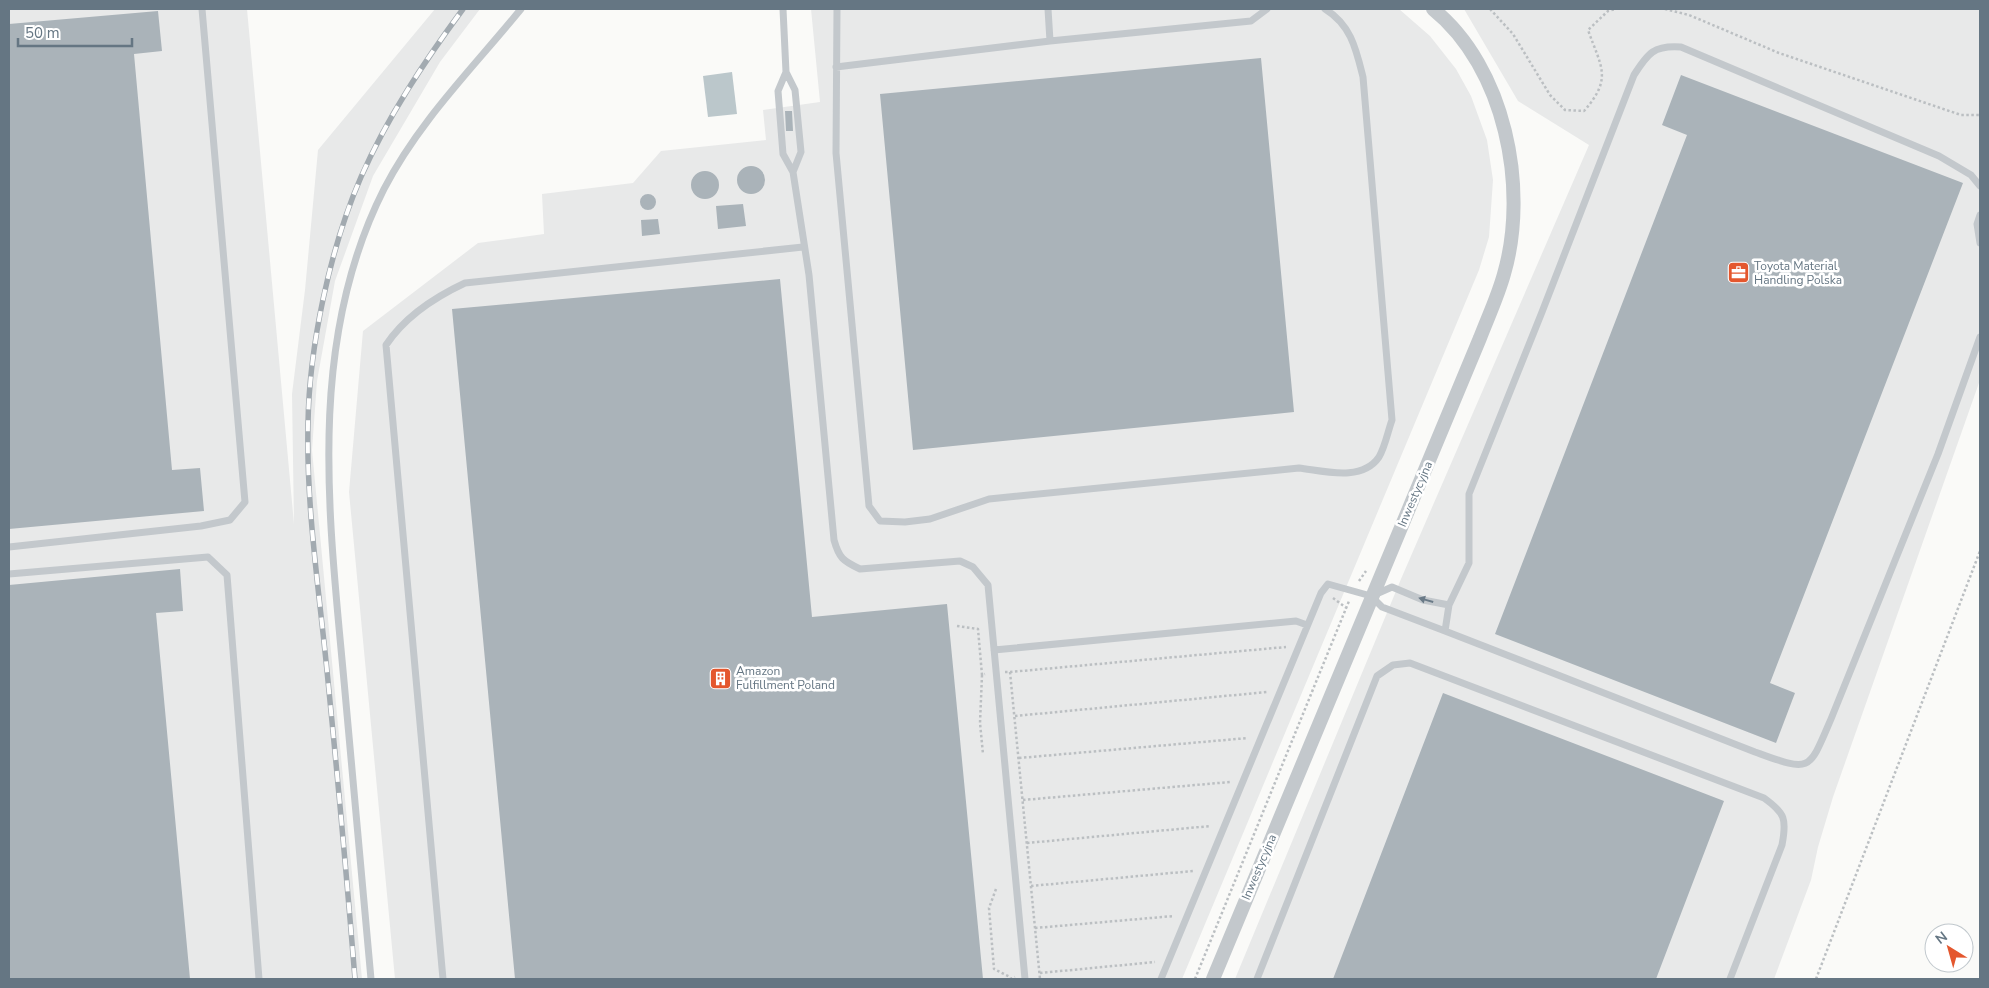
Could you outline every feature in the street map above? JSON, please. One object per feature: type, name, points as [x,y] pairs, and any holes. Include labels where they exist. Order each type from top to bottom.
[{"type":"street","name":"Inwestycyjna","points":[[1214,979],[1371,596],[1480,338],[1504,274],[1513,223],[1513,178],[1505,136],[1494,95],[1479,62],[1462,36],[1433,9]]},
{"type":"lane","points":[[9,547],[201,526],[230,520],[245,502],[202,9]]},
{"type":"lane","points":[[372,979],[336,589],[328,467],[330,391],[335,344],[348,283],[365,232],[383,191],[405,150],[436,107],[521,9]]},
{"type":"lane","points":[[783,9],[786,72],[795,90],[801,152],[793,172]]},
{"type":"lane","points":[[837,9],[836,153],[869,506],[880,521],[905,522],[930,519],[949,511],[999,498],[1298,468],[1332,472],[1361,472],[1379,457],[1392,420],[1390,385],[1382,327],[1380,268],[1363,77],[1351,35],[1340,20],[1325,9]]},
{"type":"lane","points":[[1048,9],[1050,41]]},
{"type":"lane","points":[[836,67],[1050,41],[1251,21],[1267,9]]},
{"type":"lane","points":[[1445,631],[1449,605],[1469,563],[1469,494],[1546,303],[1634,75],[1644,58],[1657,48],[1681,48],[1939,156],[1972,175],[1980,186]]},
{"type":"lane","points":[[786,72],[778,91],[783,154],[793,172],[803,247],[809,276],[834,540],[838,555],[847,563],[860,569],[960,561],[973,567],[988,585],[1025,977]]},
{"type":"lane","points":[[1980,216],[1977,224],[1980,243]]},
{"type":"lane","points":[[443,979],[386,346],[397,329],[445,292],[465,283],[803,247]]},
{"type":"lane","points":[[1161,979],[1320,593],[1328,584],[1371,596],[1382,607],[1755,752],[1793,766],[1805,765],[1815,757],[1831,719],[1938,454],[1980,337]]},
{"type":"lane","points":[[9,574],[208,557],[227,575],[259,979]]},
{"type":"lane","points":[[1371,596],[1392,587],[1423,600],[1449,605]]},
{"type":"lane","points":[[994,650],[1296,621],[1307,625]]},
{"type":"lane","points":[[1258,979],[1377,676],[1393,665],[1410,663],[1764,798],[1780,809],[1786,826],[1782,845],[1730,979]]},
{"type":"path","points":[[1490,9],[1513,34],[1550,95],[1565,110],[1584,111],[1598,95],[1603,72],[1588,30],[1608,11],[1616,9]]},
{"type":"path","points":[[1665,9],[1689,15],[1779,54],[1961,115],[1980,116]]},
{"type":"path","points":[[1816,979],[1980,551]]},
{"type":"path","points":[[1195,979],[1348,609],[1352,592],[1368,570]]},
{"type":"path","points":[[1339,600],[1348,609]]},
{"type":"path","points":[[1010,672],[1286,647]]},
{"type":"path","points":[[982,675],[980,723],[983,754]]},
{"type":"path","points":[[1015,716],[1267,692]]},
{"type":"path","points":[[1019,758],[1248,738]]},
{"type":"path","points":[[1023,800],[1230,782]]},
{"type":"path","points":[[1027,843],[1212,826]]},
{"type":"path","points":[[1031,886],[1193,871]]},
{"type":"path","points":[[996,889],[989,908],[994,969],[1010,978],[1155,962]]},
{"type":"path","points":[[1035,928],[1174,916]]},
{"type":"shaded area","points":[[9,9],[247,9],[294,524],[292,394],[305,290],[318,150],[435,9],[480,9],[440,62],[373,176],[335,281],[317,381],[312,450],[362,979],[9,979]]},
{"type":"shaded area","points":[[811,9],[1399,9],[1430,36],[1456,69],[1471,96],[1487,140],[1493,180],[1489,237],[1479,270],[1182,979],[395,979],[349,492],[363,331],[478,243],[544,234],[542,194],[633,183],[661,151],[766,140],[763,110],[820,102]]},
{"type":"shaded area","points":[[1464,9],[1980,9],[1980,380],[1833,797],[1818,847],[1811,880],[1774,979],[1235,979],[1401,579],[1589,145],[1518,101]]},
{"type":"shaded area","points":[[732,72],[737,114],[708,117],[703,76]]},
{"type":"building","points":[[158,11],[162,51],[134,54],[172,470],[200,468],[204,511],[9,529],[9,24]]},
{"type":"building","points":[[1261,58],[1294,412],[913,450],[880,94]]},
{"type":"building","points":[[1681,75],[1963,183],[1770,683],[1795,693],[1776,743],[1495,634],[1687,135],[1662,125]]},
{"type":"building","points":[[785,111],[792,111],[793,131],[786,131]]},
{"type":"building","points":[[751,166],[761,170],[765,180],[761,190],[751,194],[741,190],[737,180],[741,170]]},
{"type":"building","points":[[705,171],[715,175],[719,185],[715,195],[705,199],[695,195],[691,185],[695,175]]},
{"type":"building","points":[[648,194],[654,196],[656,202],[654,208],[648,210],[642,208],[640,202],[642,196]]},
{"type":"building","points":[[743,204],[746,226],[718,229],[716,206]]},
{"type":"building","points":[[658,219],[660,234],[642,236],[641,220]]},
{"type":"building","name":"Amazon Fulfillment Poland","points":[[780,279],[812,617],[947,604],[983,979],[515,979],[452,309]]},
{"type":"building","points":[[180,569],[183,611],[156,613],[190,979],[9,979],[9,585]]},
{"type":"building","points":[[1443,693],[1724,801],[1656,979],[1333,979]]},
{"type":"railway","points":[[355,979],[346,868],[311,521],[308,424],[312,363],[323,298],[331,266],[361,177],[395,111],[434,49],[463,9]]},
{"type":"place","name":"Toyota Material Handling Polska","points":[[1738,273]]},
{"type":"place","name":"Amazon Fulfillment Poland","points":[[720,678]]}]
